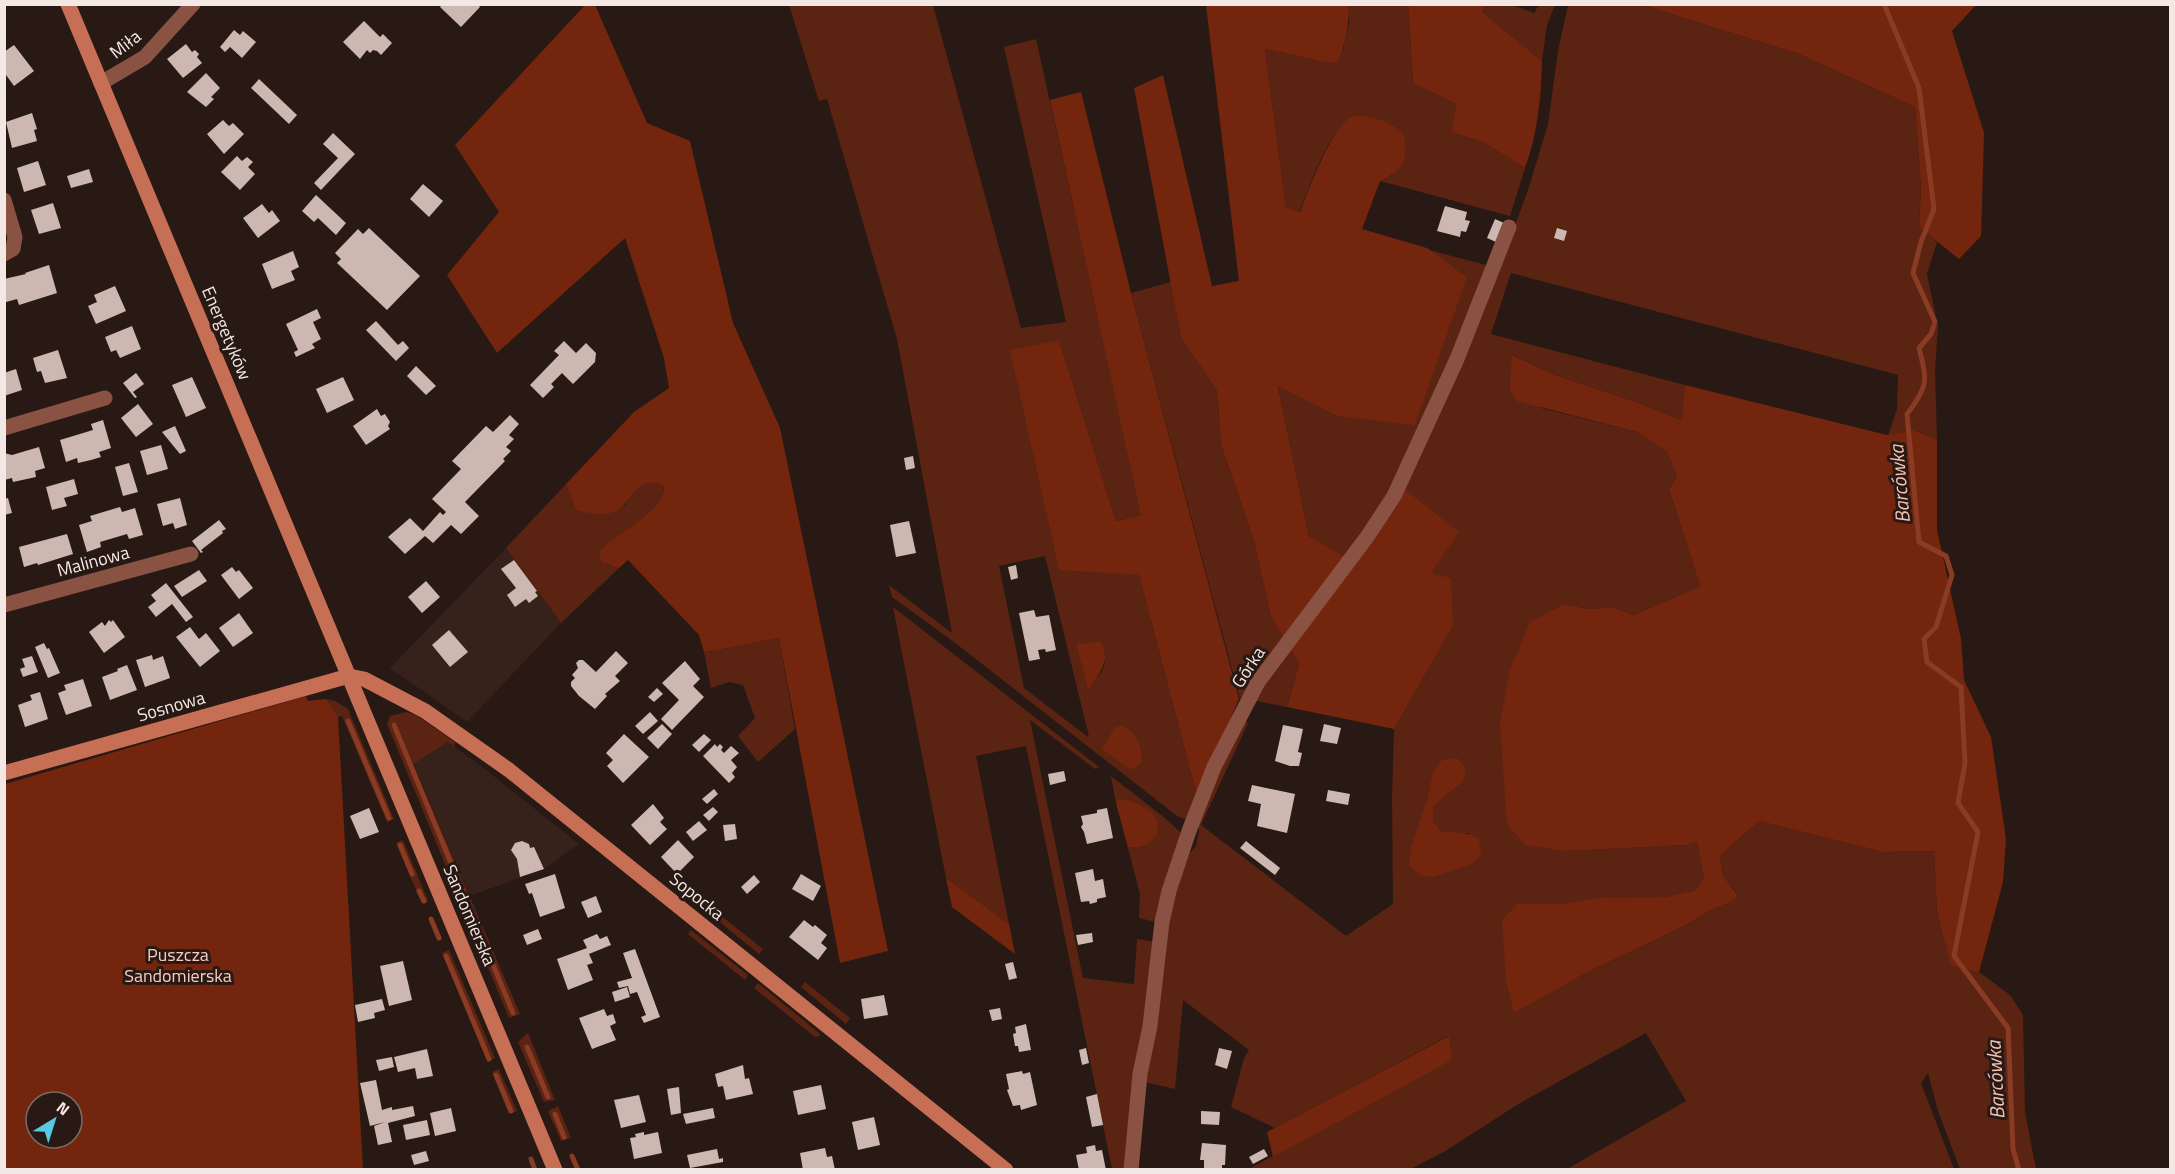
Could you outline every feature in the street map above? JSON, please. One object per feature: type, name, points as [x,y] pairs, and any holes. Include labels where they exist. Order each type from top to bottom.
[{"type":"main road","name":"Energetyków","points":[[68,4],[349,676]]},
{"type":"main road","name":"Sosnowa","points":[[4,773],[349,676]]},
{"type":"main road","name":"Sandomierska","points":[[349,676],[555,1170]]},
{"type":"main road","name":"Sopocka","points":[[349,676],[364,679],[425,711],[509,770],[1006,1170]]},
{"type":"street","name":"Miła","points":[[101,83],[145,57],[193,4]]},
{"type":"street","points":[[4,200],[15,237],[13,249],[4,254]]},
{"type":"street","name":"Górka","points":[[1131,1170],[1140,1074],[1150,1026],[1162,922],[1186,841],[1214,767],[1258,682],[1367,537],[1394,496],[1457,359],[1509,227]]},
{"type":"street","points":[[4,428],[105,398]]},
{"type":"street","name":"Malinowa","points":[[4,605],[191,554]]},
{"type":"shaded area","points":[[789,5],[933,5],[1021,328],[1066,322],[1004,47],[1036,39],[1142,515],[1116,521],[1059,340],[1011,351],[1059,569],[1139,575],[1197,796],[1187,820],[1177,816],[954,642],[892,597],[889,585],[952,633],[897,339],[827,99],[819,101]],"holes":[[[1045,556],[1089,737],[1024,688],[999,566]],[[1077,642],[1105,662],[1102,671],[1088,689]]]},
{"type":"shaded area","points":[[1349,5],[1408,5],[1413,83],[1458,104],[1451,132],[1483,142],[1525,168],[1510,216],[1380,181],[1393,175],[1348,120],[1325,150],[1299,212],[1286,207],[1265,49],[1319,61],[1343,50],[1349,24]]},
{"type":"shaded area","points":[[1484,5],[1512,5],[1534,13],[1539,5],[1555,5],[1547,25],[1542,61],[1482,12]]},
{"type":"shaded area","points":[[1568,5],[1642,5],[1799,54],[1915,107],[1921,186],[1919,227],[1937,242],[1927,274],[1938,327],[1935,369],[1937,440],[1914,430],[1888,436],[1897,409],[1898,375],[1511,273],[1491,334],[1685,385],[1683,422],[1639,403],[1555,375],[1513,355],[1541,408],[1637,432],[1667,452],[1677,476],[1669,489],[1700,586],[1634,615],[1611,607],[1589,609],[1565,604],[1566,851],[1686,845],[1697,840],[1704,877],[1696,890],[1665,897],[1597,898],[1563,904],[1517,904],[1514,1012],[1586,973],[1680,928],[1715,908],[1730,903],[1738,895],[1723,875],[1720,858],[1759,821],[1883,852],[1934,851],[1937,912],[1951,965],[1979,972],[2010,995],[2023,1015],[2025,1112],[2036,1169],[1960,1169],[1938,1111],[1928,1073],[1921,1083],[1954,1169],[1567,1169],[1686,1101],[1646,1033],[1520,1103],[1447,1150],[1411,1169],[1249,1169],[1451,1060],[1448,1036],[1275,1128],[1231,1107],[1244,1058],[1249,1050],[1183,1000],[1175,1089],[1145,1082],[1169,912],[1185,859],[1196,846],[1199,822],[1241,719],[1248,723],[1201,825],[1346,936],[1393,904],[1394,729],[1453,626],[1431,573],[1403,488],[1484,310],[1529,187],[1548,124],[1558,51]],"holes":[[[1432,774],[1462,783],[1433,806],[1433,821],[1441,831],[1456,834],[1469,833],[1443,873],[1433,877],[1427,800]]]},
{"type":"shaded area","points":[[1429,250],[1490,266],[1401,470],[1347,558],[1309,536],[1278,385],[1337,416],[1467,277]]},
{"type":"shaded area","points":[[1171,282],[1181,338],[1217,390],[1221,445],[1254,541],[1271,617],[1284,638],[1240,699],[1131,293]]},
{"type":"shaded area","points":[[653,482],[664,487],[657,503],[641,519],[605,545],[600,553],[608,565],[615,565],[619,568],[561,623],[506,548],[566,484],[576,510],[625,505],[636,490]]},
{"type":"shaded area","points":[[506,548],[561,623],[467,722],[390,668]]},
{"type":"shaded area","points":[[893,607],[1099,767],[1095,769],[1030,720],[1083,978],[1134,984],[1137,939],[1157,942],[1126,1169],[1112,1169],[1026,746],[976,756],[1009,924],[946,878]]},
{"type":"shaded area","points":[[779,638],[795,729],[758,762],[738,736],[755,718],[743,685],[729,682],[711,688],[704,652]]},
{"type":"shaded area","points":[[1288,646],[1299,664],[1287,707],[1251,700]]},
{"type":"shaded area","points":[[326,699],[335,701],[348,709],[394,819],[387,822],[342,716],[338,717]]},
{"type":"shaded area","points":[[406,712],[416,715],[455,742],[455,747],[448,742],[413,764],[520,1014],[509,1018],[387,724],[390,716]]},
{"type":"shaded area","points":[[448,742],[579,844],[546,868],[470,896],[413,763]]},
{"type":"shaded area","points":[[1111,776],[1181,833],[1160,923],[1139,918],[1140,894],[1128,848],[1142,847],[1154,837],[1119,799],[1116,803]]},
{"type":"shaded area","points":[[403,840],[428,901],[422,904],[396,843]]},
{"type":"shaded area","points":[[682,885],[763,949],[759,954],[679,889]]},
{"type":"shaded area","points":[[691,930],[748,975],[745,980],[688,934]]},
{"type":"shaded area","points":[[449,950],[495,1058],[487,1061],[442,953]]},
{"type":"shaded area","points":[[805,982],[850,1018],[846,1024],[801,987]]},
{"type":"shaded area","points":[[758,983],[820,1036],[815,1037],[754,988]]},
{"type":"shaded area","points":[[528,1033],[555,1100],[544,1102],[518,1042]]},
{"type":"shaded area","points":[[499,1069],[517,1111],[509,1114],[492,1072]]},
{"type":"shaded area","points":[[558,1106],[571,1138],[561,1141],[548,1111]]},
{"type":"green space","points":[[585,5],[595,5],[647,123],[690,141],[733,323],[780,428],[888,951],[840,963],[779,638],[704,652],[699,635],[628,560],[619,568],[602,562],[599,553],[605,545],[641,519],[657,503],[664,487],[659,483],[641,486],[620,508],[601,514],[576,510],[566,484],[634,412],[669,388],[664,358],[625,238],[497,353],[447,275],[499,212],[455,145]]},
{"type":"green space","points":[[1206,5],[1349,5],[1343,49],[1337,63],[1265,49],[1286,207],[1300,212],[1322,158],[1346,121],[1356,116],[1382,121],[1404,135],[1404,158],[1395,173],[1380,181],[1362,229],[1427,248],[1467,277],[1415,425],[1337,416],[1278,386],[1309,536],[1347,558],[1403,488],[1459,532],[1431,573],[1451,578],[1453,626],[1394,729],[1287,707],[1299,664],[1271,617],[1254,541],[1221,445],[1217,390],[1181,338],[1134,88],[1163,75],[1212,286],[1239,281]]},
{"type":"green space","points":[[1408,5],[1484,5],[1482,12],[1542,61],[1538,115],[1525,168],[1483,142],[1451,132],[1457,104],[1413,83]]},
{"type":"green space","points":[[1642,5],[1976,5],[1952,31],[1984,133],[1981,236],[1959,259],[1919,227],[1921,186],[1915,107],[1799,54]]},
{"type":"green space","points":[[1081,92],[1131,293],[1239,699],[1197,796],[1139,575],[1059,570],[1010,350],[1059,340],[1116,521],[1141,515],[1050,100]]},
{"type":"green space","points":[[1512,355],[1555,375],[1639,403],[1682,421],[1685,385],[1887,435],[1914,430],[1937,440],[1937,530],[1961,639],[1964,680],[1991,737],[2006,839],[2003,882],[1979,972],[1951,966],[1937,912],[1934,851],[1883,852],[1759,821],[1720,858],[1723,875],[1738,896],[1730,903],[1715,908],[1680,928],[1586,973],[1514,1013],[1506,981],[1502,920],[1517,904],[1563,904],[1596,898],[1665,897],[1696,890],[1704,877],[1697,841],[1686,845],[1566,851],[1525,845],[1507,824],[1500,723],[1510,670],[1530,622],[1565,604],[1589,609],[1611,607],[1634,615],[1700,586],[1669,489],[1677,476],[1667,452],[1637,432],[1517,401],[1510,389]]},
{"type":"green space","points":[[1100,641],[1105,654],[1103,667],[1088,690],[1076,642],[1082,644]]},
{"type":"green space","name":"Puszcza Sandomierska","points":[[306,696],[308,701],[326,699],[338,717],[363,1169],[5,1170],[5,784]]},
{"type":"green space","points":[[1123,726],[1138,741],[1141,751],[1142,762],[1131,770],[1102,749],[1115,727]]},
{"type":"green space","points":[[1457,758],[1464,766],[1466,775],[1462,783],[1433,806],[1433,821],[1441,831],[1465,833],[1479,839],[1481,854],[1472,864],[1433,877],[1422,876],[1409,866],[1411,848],[1427,800],[1432,774],[1442,760]]},
{"type":"green space","points":[[1119,799],[1147,808],[1156,819],[1157,833],[1145,845],[1128,848],[1116,803]]},
{"type":"green space","points":[[946,878],[1009,924],[1015,954],[952,907]]},
{"type":"green space","points":[[1449,1036],[1452,1060],[1273,1157],[1267,1132]]},
{"type":"building","points":[[443,4],[477,4],[480,7],[461,27],[440,7]]},
{"type":"building","points":[[364,21],[380,37],[383,34],[392,43],[381,55],[377,51],[373,50],[370,53],[367,50],[360,59],[343,42]]},
{"type":"building","points":[[234,30],[240,35],[243,31],[256,42],[242,58],[230,47],[225,52],[220,47]]},
{"type":"building","points":[[186,44],[192,52],[195,50],[199,54],[197,57],[202,63],[183,78],[167,59]]},
{"type":"building","points":[[14,45],[34,71],[14,86],[6,75],[4,76],[4,52]]},
{"type":"building","points":[[206,73],[220,88],[211,97],[214,99],[206,107],[187,92]]},
{"type":"building","points":[[259,79],[297,115],[289,124],[251,88]]},
{"type":"building","points":[[32,113],[37,129],[34,130],[37,141],[12,148],[6,122]]},
{"type":"building","points":[[223,120],[229,126],[233,123],[244,134],[224,154],[207,134]]},
{"type":"building","points":[[333,133],[355,154],[321,190],[314,183],[338,158],[323,144]]},
{"type":"building","points":[[237,156],[242,161],[247,157],[253,162],[248,167],[255,174],[240,190],[221,172]]},
{"type":"building","points":[[38,161],[46,185],[24,192],[17,168]]},
{"type":"building","points":[[89,169],[93,182],[71,188],[67,176]]},
{"type":"building","points":[[423,184],[443,201],[429,217],[410,199]]},
{"type":"building","points":[[316,195],[346,223],[336,235],[318,218],[314,222],[302,211]]},
{"type":"building","points":[[53,203],[61,228],[39,234],[31,210]]},
{"type":"building","points":[[262,204],[269,213],[272,210],[280,221],[258,238],[243,218]]},
{"type":"building","points":[[1445,206],[1467,212],[1465,220],[1470,221],[1466,232],[1461,231],[1460,237],[1437,231]]},
{"type":"building","points":[[1495,219],[1504,223],[1496,242],[1487,238]]},
{"type":"building","points":[[369,228],[420,276],[387,310],[337,263],[341,259],[335,253],[358,229],[363,234]]},
{"type":"building","points":[[1557,228],[1567,231],[1564,241],[1554,238]]},
{"type":"building","points":[[293,251],[299,267],[291,271],[295,280],[272,289],[262,264]]},
{"type":"building","points":[[49,265],[57,293],[19,305],[17,299],[6,302],[4,279]]},
{"type":"building","points":[[115,286],[126,311],[96,324],[88,306],[97,302],[94,295]]},
{"type":"building","points":[[317,309],[321,318],[313,322],[321,339],[312,344],[315,348],[296,357],[294,352],[298,350],[286,324]]},
{"type":"building","points":[[376,321],[398,345],[403,341],[409,348],[396,361],[366,330]]},
{"type":"building","points":[[132,326],[141,349],[120,358],[116,350],[111,352],[105,337]]},
{"type":"building","points":[[564,341],[576,353],[586,343],[596,353],[595,362],[573,384],[562,373],[551,384],[554,387],[543,398],[530,385],[559,355],[554,351]]},
{"type":"building","points":[[58,350],[67,378],[45,383],[41,371],[37,372],[33,358]]},
{"type":"building","points":[[416,366],[436,386],[426,395],[407,376]]},
{"type":"building","points":[[16,369],[22,390],[4,396],[4,373]]},
{"type":"building","points":[[136,373],[144,384],[133,392],[137,397],[135,398],[123,383]]},
{"type":"building","points":[[192,377],[206,408],[186,417],[172,385]]},
{"type":"building","points":[[343,377],[354,400],[327,413],[316,389]]},
{"type":"building","points":[[138,404],[153,424],[136,437],[121,418]]},
{"type":"building","points":[[377,409],[381,416],[385,414],[390,422],[388,426],[390,429],[366,445],[353,426]]},
{"type":"building","points":[[510,415],[519,424],[509,435],[514,439],[506,447],[511,451],[503,459],[505,461],[465,502],[479,516],[461,534],[451,525],[433,543],[425,536],[405,554],[388,537],[410,518],[423,531],[440,512],[443,515],[446,512],[432,499],[461,469],[452,461],[486,426],[493,432]]},
{"type":"building","points":[[103,420],[111,448],[99,452],[101,457],[78,463],[77,458],[66,462],[60,440],[93,430],[91,424]]},
{"type":"building","points":[[175,426],[186,451],[180,454],[162,432]]},
{"type":"building","points":[[161,445],[168,469],[147,475],[140,451]]},
{"type":"building","points":[[39,447],[45,468],[35,471],[36,477],[13,482],[12,478],[4,480],[4,453],[12,455]]},
{"type":"building","points":[[913,456],[915,468],[906,470],[904,458]]},
{"type":"building","points":[[129,463],[138,492],[123,496],[115,467]]},
{"type":"building","points":[[74,479],[78,494],[64,498],[67,506],[52,510],[46,487]]},
{"type":"building","points":[[8,498],[12,513],[4,515],[4,499]]},
{"type":"building","points":[[180,498],[187,525],[175,529],[173,523],[163,526],[157,504]]},
{"type":"building","points":[[120,507],[122,512],[135,508],[143,535],[129,539],[127,534],[100,542],[101,547],[87,552],[79,525],[92,521],[90,516]]},
{"type":"building","points":[[219,520],[226,529],[201,550],[203,552],[201,553],[192,541]]},
{"type":"building","points":[[909,521],[916,553],[896,557],[890,525]]},
{"type":"building","points":[[67,534],[73,554],[24,567],[19,547]]},
{"type":"building","points":[[514,560],[537,591],[535,592],[538,596],[529,603],[526,599],[515,607],[507,595],[516,588],[501,569]]},
{"type":"building","points":[[1016,565],[1018,578],[1011,580],[1008,567]]},
{"type":"building","points":[[232,567],[236,572],[239,570],[253,588],[239,599],[221,575]]},
{"type":"building","points":[[199,570],[207,581],[182,597],[174,586]]},
{"type":"building","points":[[426,581],[440,597],[422,613],[408,597]]},
{"type":"building","points":[[166,583],[193,617],[186,622],[172,604],[156,617],[148,607],[156,601],[151,595]]},
{"type":"building","points":[[1034,610],[1036,617],[1049,615],[1056,650],[1046,652],[1045,649],[1038,650],[1040,659],[1029,661],[1019,613]]},
{"type":"building","points":[[239,613],[253,633],[233,647],[219,628]]},
{"type":"building","points":[[109,620],[111,622],[113,620],[125,637],[104,653],[89,632],[102,622],[105,626]]},
{"type":"building","points":[[190,627],[199,639],[206,633],[220,651],[200,667],[176,637]]},
{"type":"building","points":[[449,630],[468,652],[450,667],[432,645]]},
{"type":"building","points":[[44,643],[47,649],[49,648],[60,673],[48,678],[35,647]]},
{"type":"building","points":[[616,651],[628,663],[615,676],[620,681],[605,694],[607,696],[595,709],[571,686],[575,678],[572,675],[578,668],[576,663],[583,660],[596,672]]},
{"type":"building","points":[[152,655],[153,660],[163,656],[170,678],[145,687],[136,660]]},
{"type":"building","points":[[32,656],[38,672],[23,677],[20,669],[25,667],[22,659]]},
{"type":"building","points":[[685,661],[700,679],[693,686],[704,697],[672,730],[661,719],[679,700],[662,683]]},
{"type":"building","points":[[127,665],[137,690],[110,700],[102,677]]},
{"type":"building","points":[[83,679],[92,706],[66,715],[58,693],[66,690],[64,685]]},
{"type":"building","points":[[657,688],[663,694],[654,702],[648,697]]},
{"type":"building","points":[[40,692],[48,719],[25,727],[18,705],[32,700],[30,695]]},
{"type":"building","points":[[650,712],[658,721],[643,734],[635,726]]},
{"type":"building","points":[[662,724],[672,734],[658,749],[647,738]]},
{"type":"building","points":[[1324,724],[1341,728],[1337,744],[1320,741]]},
{"type":"building","points":[[1283,725],[1303,729],[1298,752],[1302,753],[1299,766],[1290,766],[1275,761]]},
{"type":"building","points":[[624,734],[649,757],[623,783],[607,766],[613,760],[606,753]]},
{"type":"building","points":[[704,734],[711,740],[699,752],[692,745]]},
{"type":"building","points":[[715,744],[717,747],[720,744],[723,747],[721,750],[724,753],[731,746],[739,753],[731,760],[737,767],[732,773],[735,777],[729,783],[703,756]]},
{"type":"building","points":[[1064,771],[1066,781],[1050,785],[1048,774]]},
{"type":"building","points":[[1252,785],[1295,794],[1287,833],[1257,826],[1261,804],[1248,801]]},
{"type":"building","points":[[714,789],[718,794],[707,804],[702,799]]},
{"type":"building","points":[[1328,790],[1350,794],[1348,805],[1326,801]]},
{"type":"building","points":[[653,804],[664,818],[660,822],[667,829],[650,845],[631,825]]},
{"type":"building","points":[[713,807],[718,812],[709,821],[703,815]]},
{"type":"building","points":[[369,808],[379,832],[360,839],[350,816]]},
{"type":"building","points":[[1107,808],[1113,838],[1087,844],[1081,827],[1083,824],[1081,816],[1097,813],[1097,810]]},
{"type":"building","points":[[699,821],[707,830],[693,841],[686,832]]},
{"type":"building","points":[[735,824],[737,839],[725,841],[723,825]]},
{"type":"building","points":[[678,840],[694,857],[677,874],[661,857]]},
{"type":"building","points":[[522,841],[529,844],[530,848],[534,847],[544,869],[520,877],[517,859],[511,850],[515,843]]},
{"type":"building","points":[[1246,841],[1280,868],[1275,875],[1240,848]]},
{"type":"building","points":[[1093,869],[1095,881],[1103,879],[1106,897],[1090,904],[1089,901],[1081,902],[1075,873]]},
{"type":"building","points":[[555,874],[565,908],[540,917],[532,893],[529,894],[525,884]]},
{"type":"building","points":[[801,874],[821,886],[813,901],[792,889]]},
{"type":"building","points":[[754,875],[760,882],[747,894],[741,887]]},
{"type":"building","points":[[596,896],[602,912],[588,918],[581,902]]},
{"type":"building","points":[[804,920],[813,927],[815,925],[827,935],[821,943],[827,948],[818,960],[789,937]]},
{"type":"building","points":[[538,929],[542,939],[527,945],[523,935]]},
{"type":"building","points":[[1092,933],[1093,942],[1078,945],[1076,935]]},
{"type":"building","points":[[597,934],[600,939],[607,936],[611,945],[589,954],[593,963],[587,965],[593,980],[568,990],[557,959],[587,948],[583,940]]},
{"type":"building","points":[[635,949],[660,1017],[644,1023],[641,1017],[646,1015],[637,992],[630,994],[628,986],[619,988],[617,982],[632,978],[623,953]]},
{"type":"building","points":[[403,961],[412,1000],[389,1006],[380,966]]},
{"type":"building","points":[[1013,962],[1017,978],[1009,980],[1005,964]]},
{"type":"building","points":[[627,987],[630,997],[615,1002],[612,992]]},
{"type":"building","points":[[884,995],[888,1015],[864,1019],[861,999]]},
{"type":"building","points":[[382,999],[385,1010],[374,1013],[375,1018],[358,1022],[355,1005]]},
{"type":"building","points":[[1000,1008],[1002,1019],[992,1021],[989,1010]]},
{"type":"building","points":[[604,1009],[607,1016],[613,1014],[616,1023],[610,1026],[616,1040],[592,1049],[579,1018]]},
{"type":"building","points":[[1026,1024],[1031,1050],[1019,1052],[1018,1046],[1015,1046],[1013,1034],[1016,1033],[1015,1027]]},
{"type":"building","points":[[1086,1048],[1089,1063],[1082,1065],[1079,1050]]},
{"type":"building","points":[[1219,1048],[1232,1051],[1227,1069],[1215,1065]]},
{"type":"building","points":[[427,1049],[433,1076],[417,1079],[415,1068],[398,1072],[394,1057]]},
{"type":"building","points":[[392,1057],[394,1067],[379,1071],[376,1060]]},
{"type":"building","points":[[743,1065],[745,1079],[749,1078],[753,1094],[726,1100],[723,1086],[718,1087],[715,1074]]},
{"type":"building","points":[[1022,1071],[1023,1074],[1030,1072],[1037,1105],[1021,1110],[1020,1105],[1013,1106],[1007,1090],[1009,1089],[1006,1074]]},
{"type":"building","points":[[376,1080],[382,1110],[413,1106],[415,1116],[388,1123],[392,1142],[378,1145],[374,1126],[385,1122],[370,1126],[360,1083]]},
{"type":"building","points":[[821,1085],[826,1109],[798,1115],[793,1091]]},
{"type":"building","points":[[679,1087],[681,1113],[671,1115],[667,1089]]},
{"type":"building","points":[[1097,1094],[1103,1125],[1092,1127],[1086,1097]]},
{"type":"building","points":[[639,1095],[646,1122],[621,1128],[614,1100]]},
{"type":"building","points":[[451,1108],[456,1131],[435,1136],[430,1113]]},
{"type":"building","points":[[713,1108],[715,1118],[686,1124],[683,1114]]},
{"type":"building","points":[[1201,1111],[1220,1112],[1219,1125],[1201,1124]]},
{"type":"building","points":[[874,1117],[880,1145],[858,1150],[852,1122]]},
{"type":"building","points":[[427,1120],[430,1135],[406,1140],[403,1125]]},
{"type":"building","points":[[644,1132],[644,1135],[658,1132],[662,1153],[634,1159],[630,1138]]},
{"type":"building","points":[[1202,1143],[1226,1145],[1225,1165],[1222,1165],[1222,1170],[1204,1170],[1204,1160],[1200,1160]]},
{"type":"building","points":[[1095,1145],[1096,1151],[1102,1150],[1106,1170],[1079,1170],[1076,1155],[1087,1153],[1086,1147]]},
{"type":"building","points":[[825,1148],[827,1157],[832,1156],[835,1170],[803,1170],[800,1153]]},
{"type":"building","points":[[717,1149],[719,1159],[723,1158],[723,1162],[690,1168],[687,1155]]},
{"type":"building","points":[[1264,1149],[1268,1156],[1253,1164],[1249,1157]]},
{"type":"building","points":[[426,1151],[429,1161],[414,1165],[411,1155]]},
{"type":"waterway","name":"Barcówka","points":[[1884,4],[1919,88],[1934,209],[1921,242],[1913,273],[1935,322],[1931,334],[1919,348],[1925,376],[1923,389],[1907,414],[1919,542],[1946,556],[1952,575],[1936,627],[1924,639],[1927,662],[1961,687],[1965,763],[1958,803],[1978,832],[1954,956],[2008,1028],[2013,1149],[2019,1170]]},
{"type":"waterway","points":[[348,721],[389,818]]},
{"type":"waterway","points":[[394,725],[513,1013]]},
{"type":"waterway","points":[[400,845],[412,874]]},
{"type":"waterway","points":[[419,891],[424,901]]},
{"type":"waterway","points":[[431,919],[439,938]]},
{"type":"waterway","points":[[446,956],[489,1059]]},
{"type":"waterway","points":[[527,1047],[548,1097]]},
{"type":"waterway","points":[[496,1075],[511,1111]]},
{"type":"waterway","points":[[555,1114],[564,1137]]},
{"type":"waterway","points":[[572,1156],[578,1170]]},
{"type":"waterway","points":[[531,1159],[535,1170]]}]
